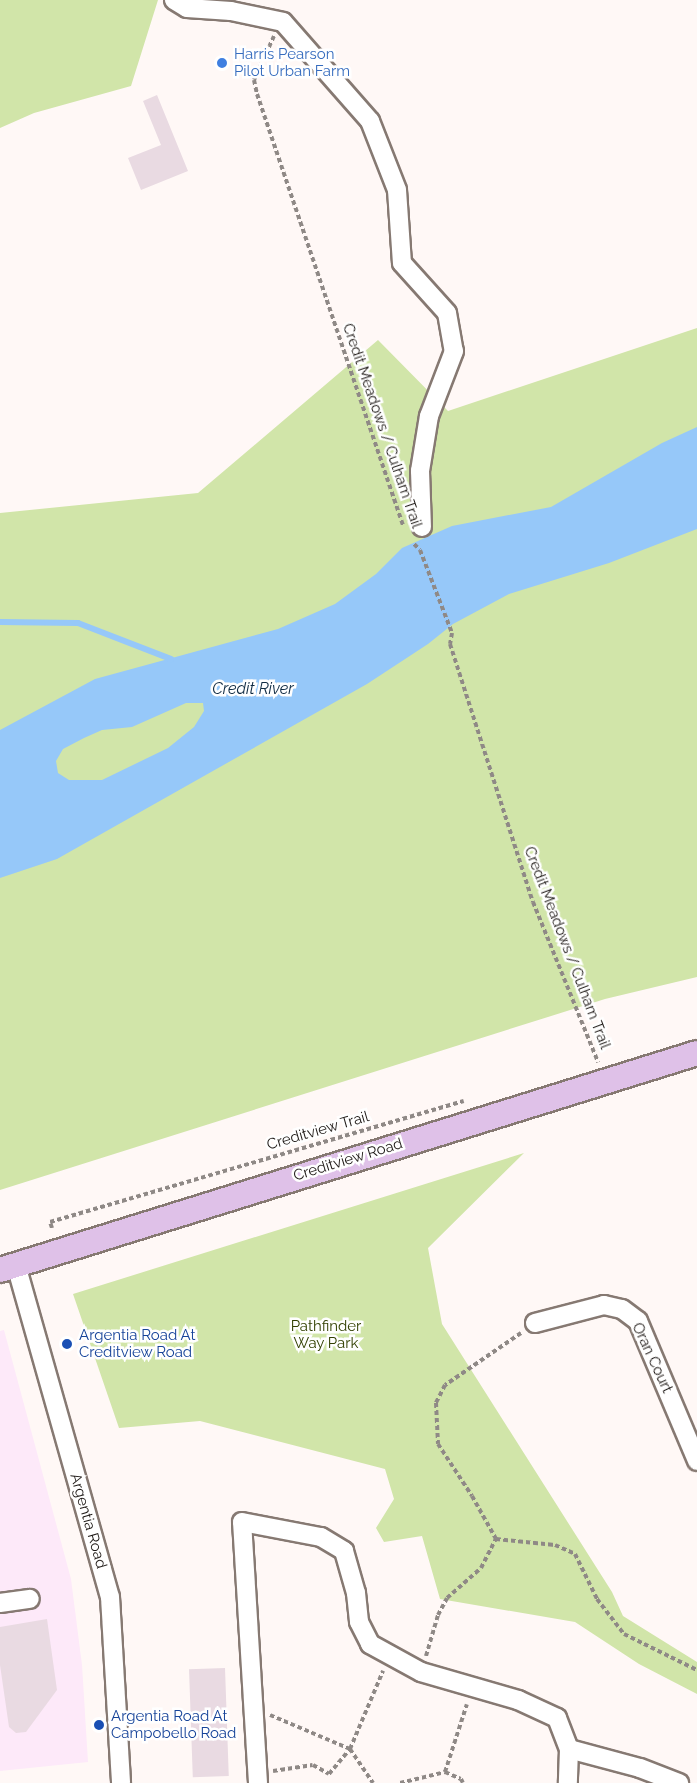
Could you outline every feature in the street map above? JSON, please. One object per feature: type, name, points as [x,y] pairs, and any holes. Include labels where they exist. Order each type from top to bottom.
[{"type":"main road","name":"Creditview Road","points":[[8,1267],[697,1053]]},
{"type":"street","points":[[174,0],[187,8],[231,10],[283,22],[370,121],[397,190],[402,263],[447,313],[454,351],[429,416],[420,471],[422,527]]},
{"type":"street","name":"Argentia Road","points":[[8,1267],[110,1597],[121,1783]]},
{"type":"street","name":"Oran Court","points":[[535,1323],[604,1305],[622,1309],[638,1321],[697,1461]]},
{"type":"street","points":[[258,1778],[242,1522],[321,1537],[344,1551],[356,1593],[359,1622],[370,1644],[421,1672],[518,1700],[557,1718],[569,1749],[568,1783]]},
{"type":"street","points":[[0,1603],[30,1599]]},
{"type":"street","points":[[569,1749],[640,1768],[679,1783]]},
{"type":"path","name":"Credit Meadows / Culham Trail","points":[[283,22],[266,50],[254,80],[257,94],[403,526]]},
{"type":"path","name":"Credit Meadows / Culham Trail","points":[[407,537],[420,550],[452,633],[450,644],[533,902],[599,1062],[587,1065]]},
{"type":"path","name":"Creditview Trail","points":[[51,1228],[50,1222],[473,1098]]},
{"type":"path","points":[[496,1539],[472,1496],[438,1444],[436,1403],[445,1385],[535,1323]]},
{"type":"path","points":[[496,1539],[555,1545],[575,1554],[597,1599],[624,1634],[697,1670]]},
{"type":"path","points":[[421,1672],[438,1615],[447,1598],[481,1568],[496,1539]]},
{"type":"path","points":[[258,1778],[313,1765],[328,1774],[350,1749],[390,1655]]},
{"type":"path","points":[[445,1772],[472,1686]]},
{"type":"path","points":[[253,1707],[350,1749],[373,1783]]},
{"type":"path","points":[[400,1783],[445,1772],[461,1779],[463,1783]]},
{"type":"shaded area","points":[[4,1330],[71,1579],[82,1665],[88,1762],[0,1771],[0,1331]]},
{"type":"green space","points":[[0,0],[158,0],[131,86],[34,113],[0,128]]},
{"type":"green space","points":[[697,328],[697,977],[605,999],[0,1190],[0,513],[198,493],[378,340],[448,411]]},
{"type":"green space","name":"Pathfinder Way Park","points":[[524,1153],[428,1248],[442,1324],[612,1592],[623,1616],[697,1662],[697,1694],[639,1664],[575,1622],[440,1599],[422,1536],[384,1542],[376,1528],[394,1499],[385,1469],[200,1421],[119,1428],[73,1294]]},
{"type":"water","name":"Credit River","points":[[697,427],[697,529],[609,563],[509,594],[453,624],[428,644],[367,684],[57,859],[0,878],[0,730],[95,679],[278,629],[335,604],[376,574],[402,548],[452,526],[551,507],[662,443]],"holes":[[[186,703],[203,703],[204,711],[194,727],[168,748],[102,780],[69,780],[58,773],[56,761],[63,749],[84,738],[102,730],[132,727]]]},
{"type":"building","points":[[157,95],[188,171],[141,190],[128,158],[161,145],[143,101]]},
{"type":"building","points":[[47,1619],[57,1690],[26,1732],[16,1733],[9,1727],[0,1665],[0,1627]]},
{"type":"building","points":[[225,1668],[229,1776],[193,1777],[189,1669]]},
{"type":"waterway","points":[[0,622],[78,623],[171,659]]},
{"type":"place","name":"Harris Pearson Pilot Urban Farm","points":[[222,63]]},
{"type":"place","name":"Argentia Road At Creditview Road","points":[[67,1344]]},
{"type":"place","name":"Argentia Road At Campobello Road","points":[[99,1725]]}]
